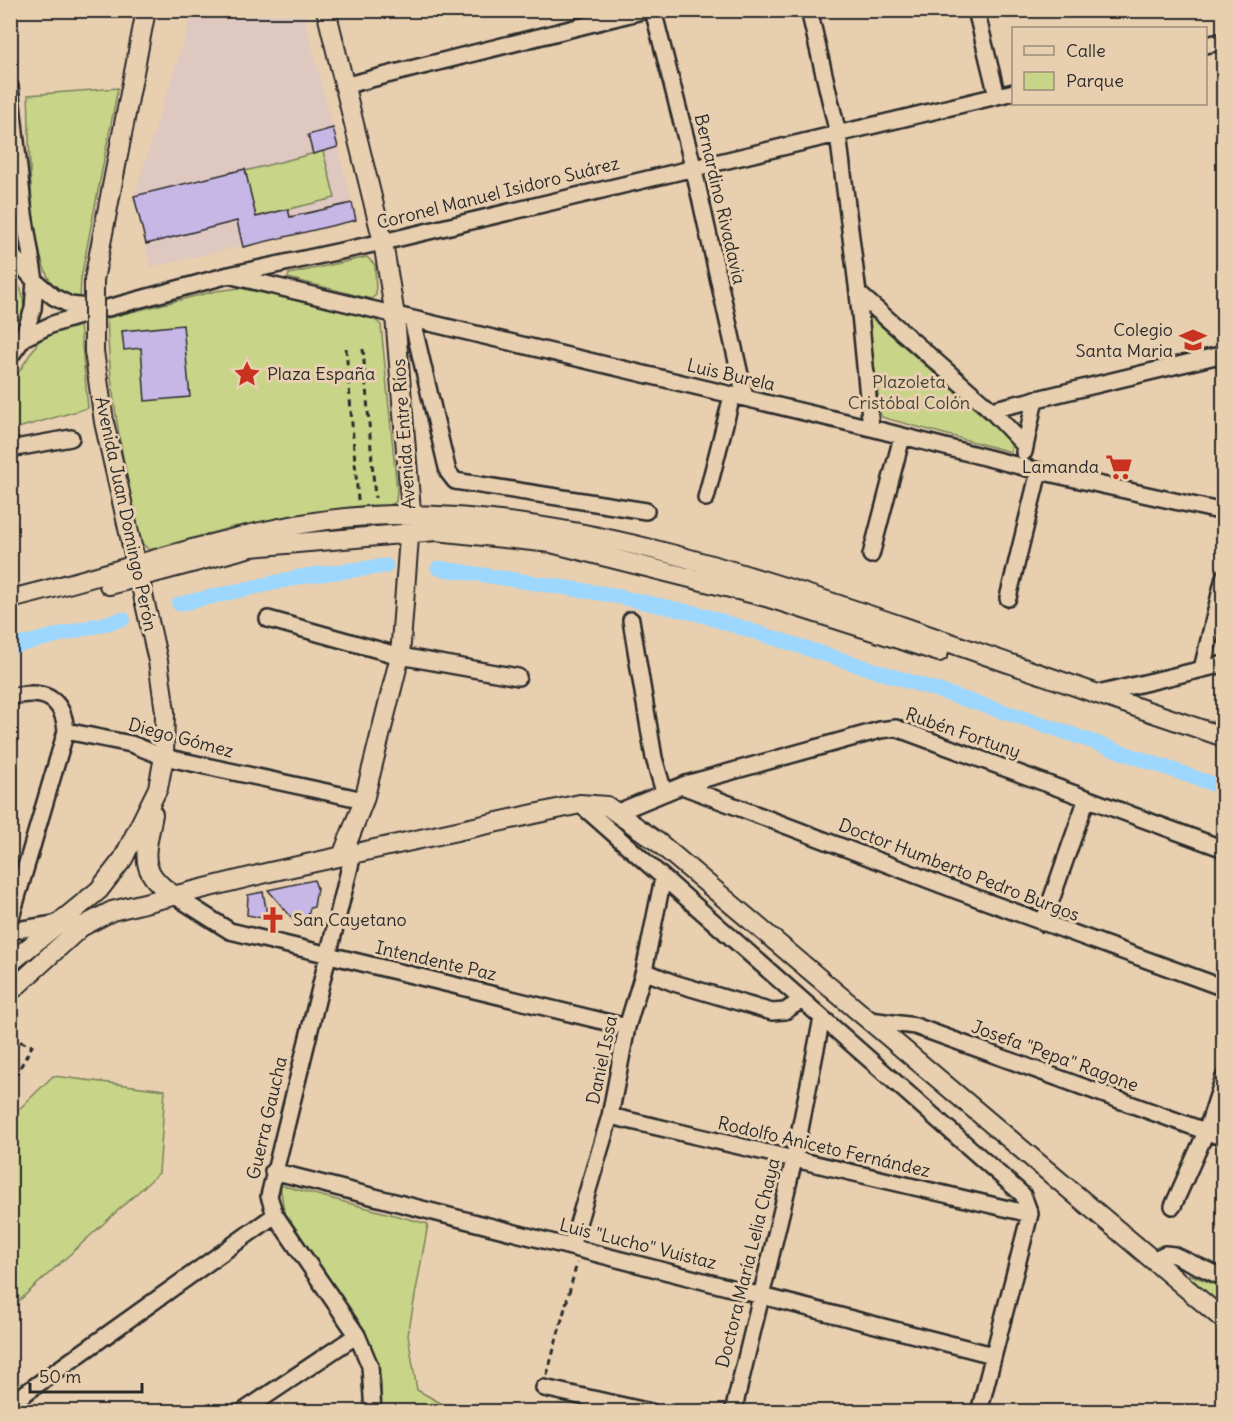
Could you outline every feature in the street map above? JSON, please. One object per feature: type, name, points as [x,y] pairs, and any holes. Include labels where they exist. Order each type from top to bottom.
[{"type":"main road","name":"Avenida Juan Domingo Perón","points":[[10,963],[99,890],[123,859],[158,788],[164,757],[165,712],[160,671],[104,422],[94,351],[94,280],[146,10]]},
{"type":"main road","name":"Avenida Entre Ríos","points":[[326,10],[343,86],[403,318],[410,524],[400,656],[348,855]]},
{"type":"main road","points":[[10,605],[137,573],[220,542],[308,524],[390,515],[410,524],[436,531],[551,543],[766,597],[962,659],[1224,748]]},
{"type":"main road","points":[[410,524],[493,521],[554,529],[662,553],[771,581],[1224,737]]},
{"type":"main road","points":[[10,598],[137,573]]},
{"type":"main road","points":[[158,788],[147,862],[155,882],[175,896]]},
{"type":"main road","points":[[10,992],[81,927],[112,911],[348,855],[580,804],[594,803],[618,812],[659,843],[1224,1320]]},
{"type":"street","points":[[343,86],[646,10]]},
{"type":"street","name":"Bernardino Rivadavia","points":[[653,10],[693,166],[739,396],[706,498]]},
{"type":"street","points":[[809,10],[838,134],[858,292],[871,428]]},
{"type":"street","points":[[976,10],[997,96]]},
{"type":"street","points":[[1207,45],[1224,41]]},
{"type":"street","points":[[10,86],[24,214],[35,281],[33,309],[10,357]]},
{"type":"street","name":"Coronel Manuel Isidoro Suárez","points":[[10,253],[35,281],[54,297],[70,305],[104,309],[230,275],[383,242],[693,166],[1012,92]]},
{"type":"street","name":"Luis Burela","points":[[230,275],[403,318],[739,396],[1039,471],[1224,512]]},
{"type":"street","points":[[858,292],[991,410],[1025,446]]},
{"type":"street","points":[[16,342],[53,324],[104,309]]},
{"type":"street","points":[[403,318],[448,472],[455,481],[646,511]]},
{"type":"street","points":[[991,410],[1224,354]]},
{"type":"street","points":[[1022,466],[1035,399]]},
{"type":"street","points":[[871,555],[902,437]]},
{"type":"street","points":[[10,449],[71,438]]},
{"type":"street","points":[[1008,598],[1039,471]]},
{"type":"street","points":[[1202,669],[1224,577]]},
{"type":"street","points":[[268,618],[400,656],[518,677]]},
{"type":"street","points":[[631,620],[654,758],[664,792]]},
{"type":"street","points":[[1098,694],[1224,664]]},
{"type":"street","points":[[10,697],[40,693],[54,700],[65,720],[66,731],[10,921]]},
{"type":"street","name":"Rubén Fortuny","points":[[618,812],[682,786],[879,730],[896,728],[1224,849]]},
{"type":"street","name":"Diego Gómez","points":[[66,731],[131,744],[164,757],[364,800]]},
{"type":"street","name":"Doctor Humberto Pedro Burgos","points":[[682,786],[1043,923],[1224,988]]},
{"type":"street","points":[[1043,923],[1086,798]]},
{"type":"street","points":[[580,804],[1023,1195],[1030,1214],[979,1412]]},
{"type":"street","name":"Guerra Gaucha","points":[[275,1215],[269,1196],[273,1172],[327,955],[348,855]]},
{"type":"street","name":"Daniel Issa","points":[[576,1249],[609,1116],[627,1027],[644,971],[663,879]]},
{"type":"street","name":"Intendente Paz","points":[[175,896],[230,931],[627,1027]]},
{"type":"street","points":[[10,931],[61,923]]},
{"type":"street","points":[[644,971],[674,983],[772,1012],[785,1011],[802,1000]]},
{"type":"street","name":"Doctora María Lelia Chaya","points":[[733,1412],[759,1296],[794,1160],[822,1018]]},
{"type":"street","name":"Josefa \"Pepa\" Ragone","points":[[870,1020],[915,1026],[1224,1138]]},
{"type":"street","points":[[1173,1206],[1206,1132],[1224,1077]]},
{"type":"street","name":"Rodolfo Aniceto Fernández","points":[[609,1116],[1030,1214]]},
{"type":"street","name":"Luis \"Lucho\" Vuistaz","points":[[273,1172],[993,1355]]},
{"type":"street","points":[[10,1404],[275,1215],[357,1335],[370,1366],[373,1412]]},
{"type":"street","points":[[1153,1260],[1165,1254],[1174,1255],[1224,1278]]},
{"type":"street","points":[[242,1412],[357,1335]]},
{"type":"street","points":[[544,1388],[651,1412]]},
{"type":"path","points":[[346,348],[358,500]]},
{"type":"path","points":[[363,349],[375,498]]},
{"type":"path","points":[[10,1038],[32,1046],[16,1075],[10,1078]]},
{"type":"path","points":[[537,1412],[576,1249]]},
{"type":"shaded area","points":[[193,11],[303,11],[356,220],[151,267],[134,196]]},
{"type":"green space","points":[[118,88],[81,278],[80,301],[69,299],[52,284],[42,262],[36,235],[30,172],[28,95]]},
{"type":"green space","points":[[323,151],[335,198],[256,217],[245,171]]},
{"type":"green space","points":[[367,257],[375,265],[376,295],[371,299],[288,278],[289,274]]},
{"type":"green space","points":[[10,274],[20,288],[24,305],[21,322],[11,335]]},
{"type":"green space","points":[[240,288],[373,318],[381,325],[397,490],[396,502],[386,507],[309,514],[233,527],[149,550],[141,542],[123,459],[114,403],[107,318],[216,291]]},
{"type":"green space","name":"Plazoleta Cristóbal Colón","points":[[867,314],[1011,441],[1011,452],[881,417]]},
{"type":"green space","points":[[80,326],[88,408],[11,430],[11,384],[38,342],[48,335]]},
{"type":"green space","points":[[53,1076],[165,1090],[159,1173],[11,1308],[11,1117]]},
{"type":"green space","points":[[280,1185],[428,1224],[408,1335],[417,1390],[455,1411],[381,1411],[381,1381],[363,1328],[284,1211]]},
{"type":"green space","points":[[1189,1274],[1223,1288],[1223,1311],[1189,1281]]},
{"type":"building","points":[[333,128],[338,147],[313,154],[308,135]]},
{"type":"building","points":[[245,169],[256,217],[288,209],[290,217],[352,203],[356,220],[243,247],[237,221],[146,244],[134,196]]},
{"type":"building","points":[[183,325],[190,397],[145,401],[141,348],[124,350],[122,331]]},
{"type":"building","points":[[314,880],[317,888],[314,907],[310,908],[307,920],[298,925],[268,890]]},
{"type":"building","points":[[263,892],[268,919],[247,915],[248,895]]},
{"type":"waterway","points":[[179,604],[304,576],[386,566]]},
{"type":"waterway","points":[[438,568],[606,594],[699,614],[1042,724],[1224,788]]},
{"type":"waterway","points":[[10,647],[123,619]]},
{"type":"place","name":"Colegio Santa Maria","points":[[1193,340]]},
{"type":"place","name":"Plaza España","points":[[247,374]]},
{"type":"place","name":"Lamanda","points":[[1119,467]]},
{"type":"place","name":"San Cayetano","points":[[273,920]]}]
